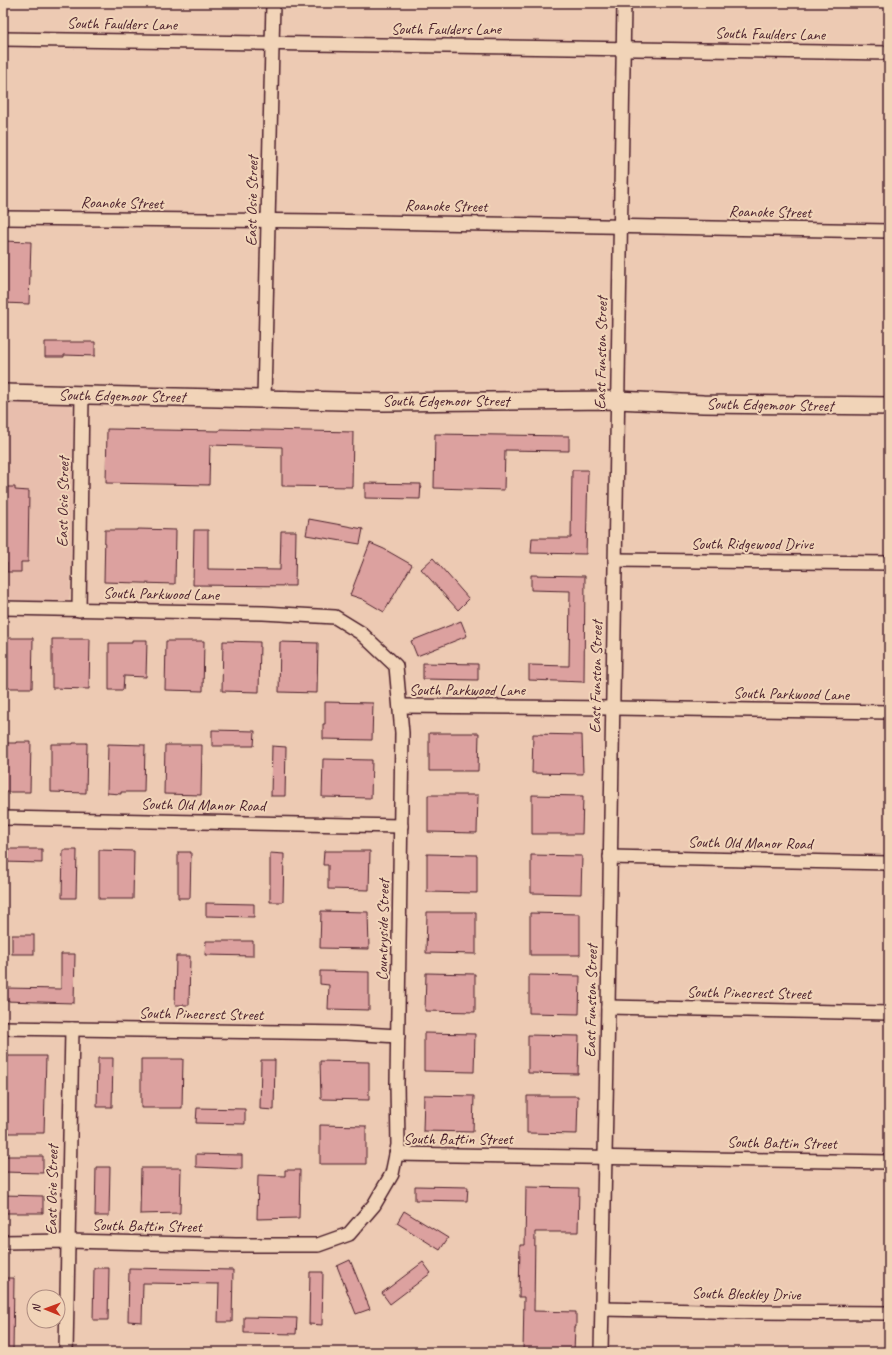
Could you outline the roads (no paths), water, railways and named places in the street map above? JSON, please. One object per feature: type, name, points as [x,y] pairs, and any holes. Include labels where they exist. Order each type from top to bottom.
[{"type":"street","name":"East Osie Street","points":[[264,399],[274,3]]},
{"type":"street","name":"East Funston Street","points":[[600,1352],[616,560],[617,400],[624,3]]},
{"type":"street","name":"South Faulders Lane","points":[[3,39],[623,48],[889,54]]},
{"type":"street","name":"Roanoke Street","points":[[3,218],[889,231]]},
{"type":"street","name":"South Edgemoor Street","points":[[3,393],[383,402],[617,400],[703,404],[889,406]]},
{"type":"street","name":"East Osie Street","points":[[79,610],[82,395]]},
{"type":"street","name":"South Ridgewood Drive","points":[[616,560],[889,563]]},
{"type":"street","name":"South Parkwood Lane","points":[[3,608],[263,613],[335,617],[361,633],[396,666],[400,706],[889,712]]},
{"type":"street","name":"Countryside Street","points":[[396,1154],[398,1145],[397,1083],[402,733],[400,706]]},
{"type":"street","name":"South Old Manor Road","points":[[3,818],[401,826]]},
{"type":"street","name":"South Old Manor Road","points":[[610,857],[889,863]]},
{"type":"street","name":"South Pinecrest Street","points":[[608,1007],[889,1013]]},
{"type":"street","name":"South Pinecrest Street","points":[[3,1028],[340,1033],[398,1036]]},
{"type":"street","name":"East Osie Street","points":[[66,1352],[72,1029]]},
{"type":"street","name":"South Battin Street","points":[[3,1242],[68,1241],[236,1245],[318,1245],[348,1234],[374,1204],[392,1174],[396,1154],[889,1162]]},
{"type":"street","name":"South Bleckley Drive","points":[[602,1309],[889,1313]]}]
